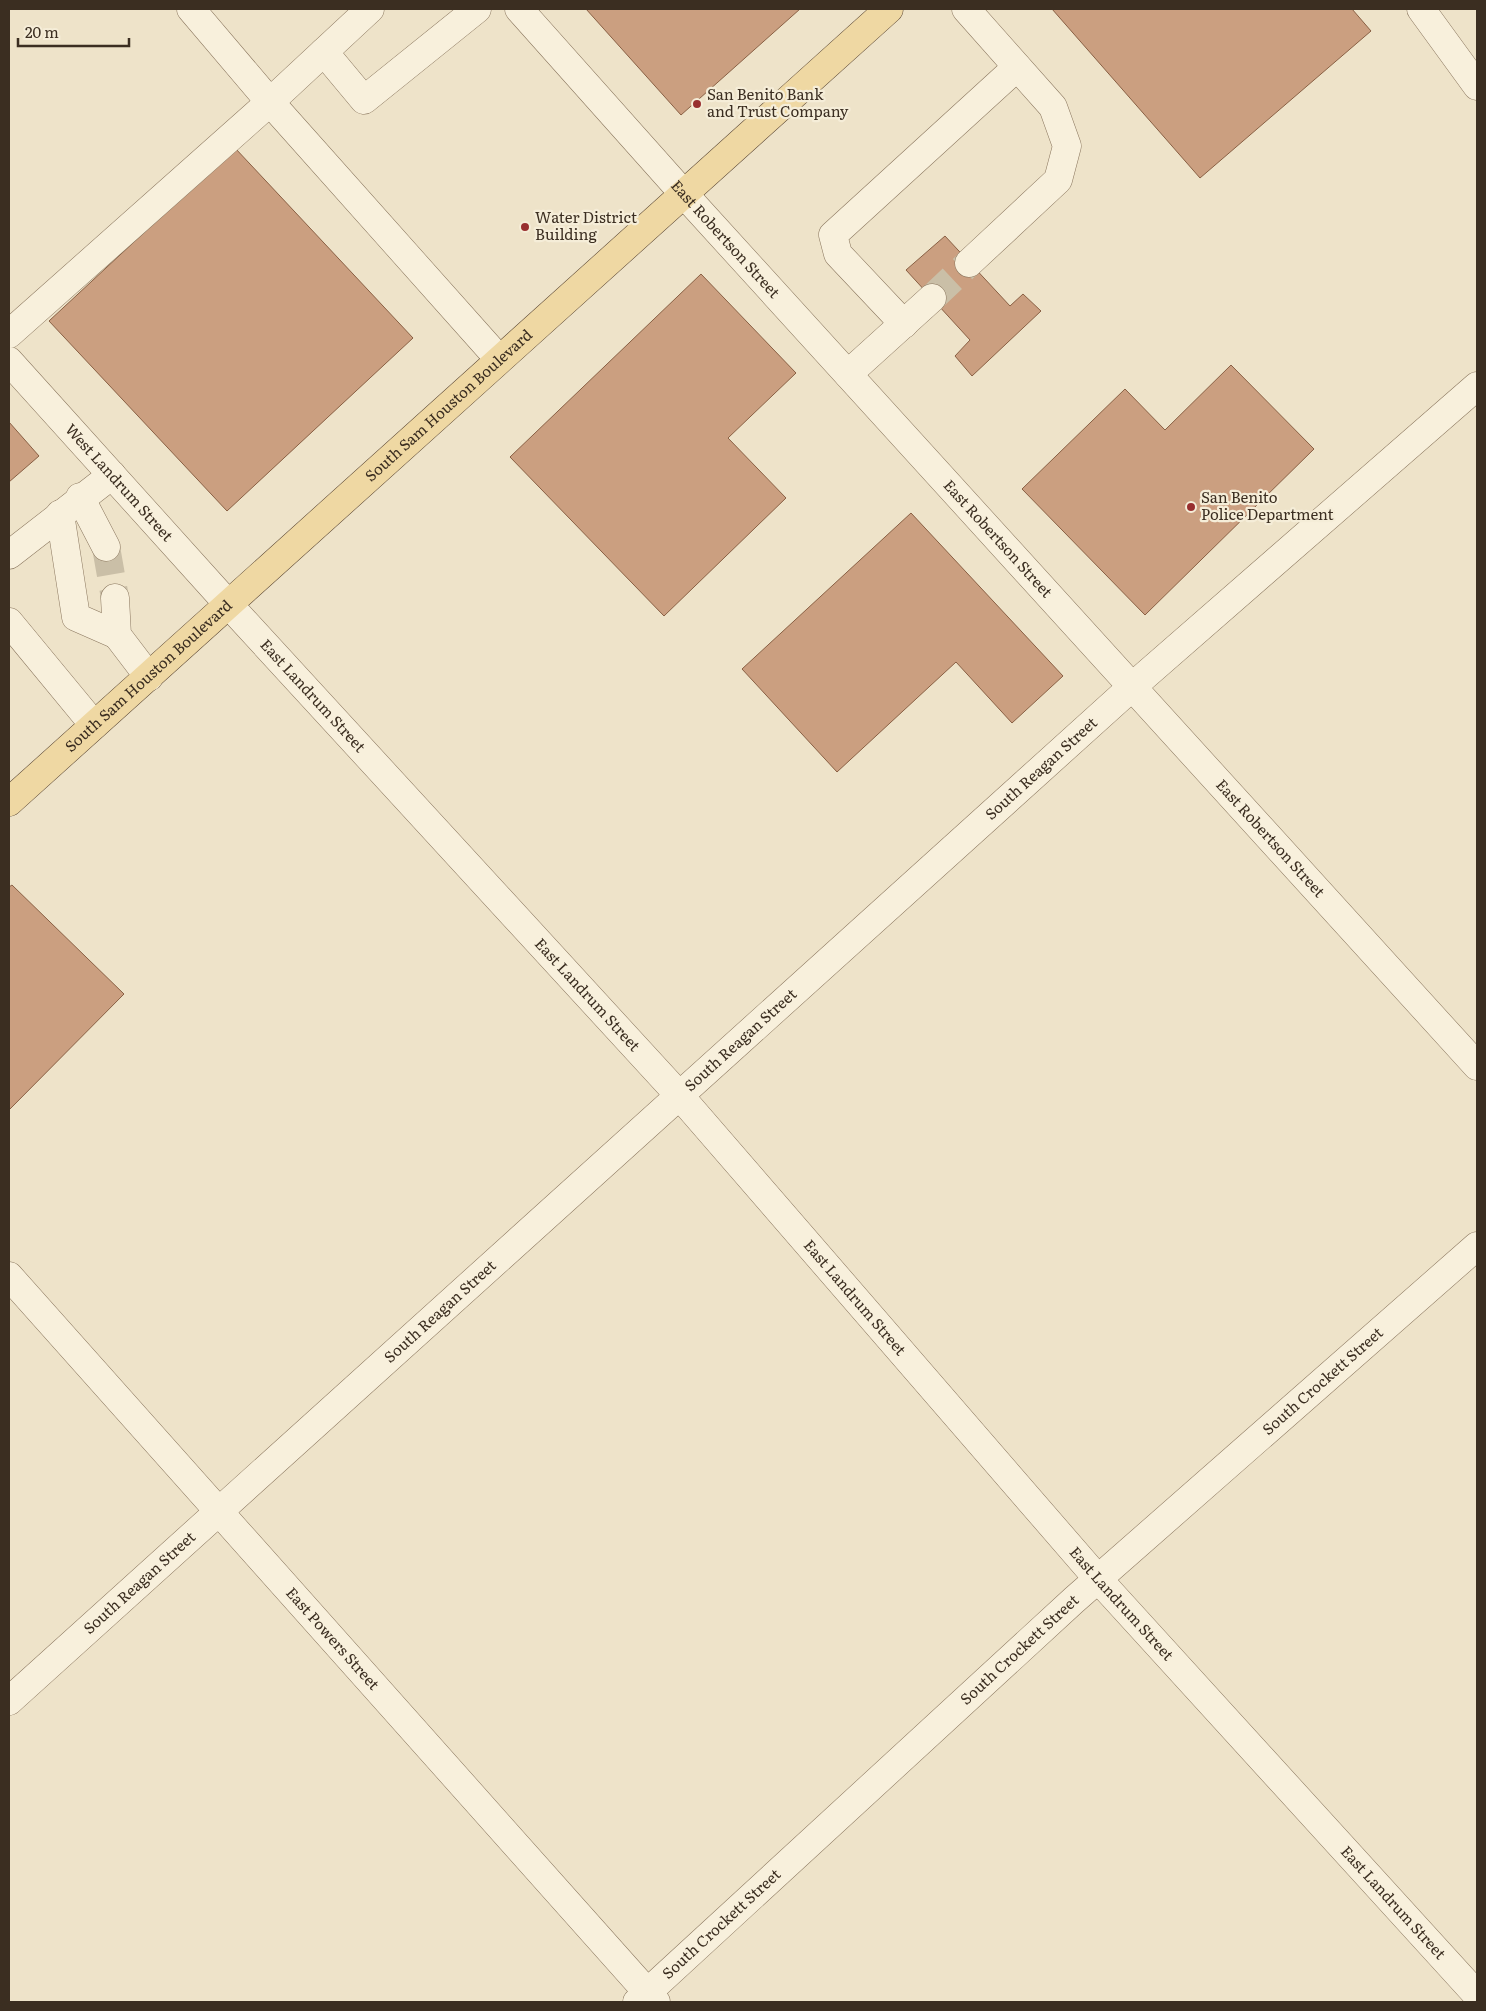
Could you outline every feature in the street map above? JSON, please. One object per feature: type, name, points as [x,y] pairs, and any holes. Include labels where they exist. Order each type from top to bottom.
[{"type":"main road","name":"South Sam Houston Boulevard","points":[[9,802],[889,9]]},
{"type":"street","points":[[191,9],[270,102],[499,359]]},
{"type":"street","points":[[9,334],[270,102],[369,9]]},
{"type":"street","points":[[324,52],[364,100],[477,9]]},
{"type":"street","name":"East Robertson Street","points":[[519,9],[683,193],[1477,1066]]},
{"type":"street","points":[[966,9],[1053,107],[1067,146],[1058,180],[969,263]]},
{"type":"street","points":[[1421,9],[1477,86]]},
{"type":"street","points":[[904,324],[838,254],[833,235],[1017,67]]},
{"type":"street","points":[[848,374],[932,298]]},
{"type":"street","name":"West Landrum Street","points":[[9,361],[229,605]]},
{"type":"street","name":"South Reagan Street","points":[[9,1701],[1133,686],[1477,386]]},
{"type":"street","points":[[9,555],[112,475]]},
{"type":"street","points":[[70,506],[106,547]]},
{"type":"street","points":[[70,506],[76,617],[117,635],[148,677]]},
{"type":"street","points":[[115,598],[117,635]]},
{"type":"street","name":"East Landrum Street","points":[[229,605],[679,1095],[1098,1579],[1477,1995]]},
{"type":"street","points":[[9,622],[94,725]]},
{"type":"street","name":"South Crockett Street","points":[[647,1999],[1098,1579],[1477,1246]]},
{"type":"street","name":"East Powers Street","points":[[9,1276],[647,1999]]},
{"type":"building","points":[[586,9],[800,9],[681,115]]},
{"type":"building","points":[[1052,9],[1352,9],[1371,31],[1200,178]]},
{"type":"building","points":[[235,148],[413,338],[227,511],[49,321]]},
{"type":"building","points":[[945,236],[1010,306],[1023,294],[1041,311],[972,376],[955,356],[970,340],[906,270]]},
{"type":"building","points":[[701,274],[796,373],[728,438],[786,498],[664,616],[510,457]]},
{"type":"building","points":[[1231,365],[1314,449],[1145,615],[1022,489],[1125,389],[1165,430]]},
{"type":"building","points":[[9,422],[39,456],[9,482]]},
{"type":"building","points":[[911,513],[1063,676],[1012,723],[956,662],[837,772],[742,669]]},
{"type":"building","points":[[12,885],[124,994],[9,1110],[9,887]]},
{"type":"tunnel","points":[[932,298],[969,263]]},
{"type":"tunnel","points":[[106,547],[115,598]]},
{"type":"place","name":"San Benito Bank and Trust Company","points":[[697,104]]},
{"type":"place","name":"Water District Building","points":[[525,227]]},
{"type":"place","name":"San Benito Police Department","points":[[1191,507]]}]
